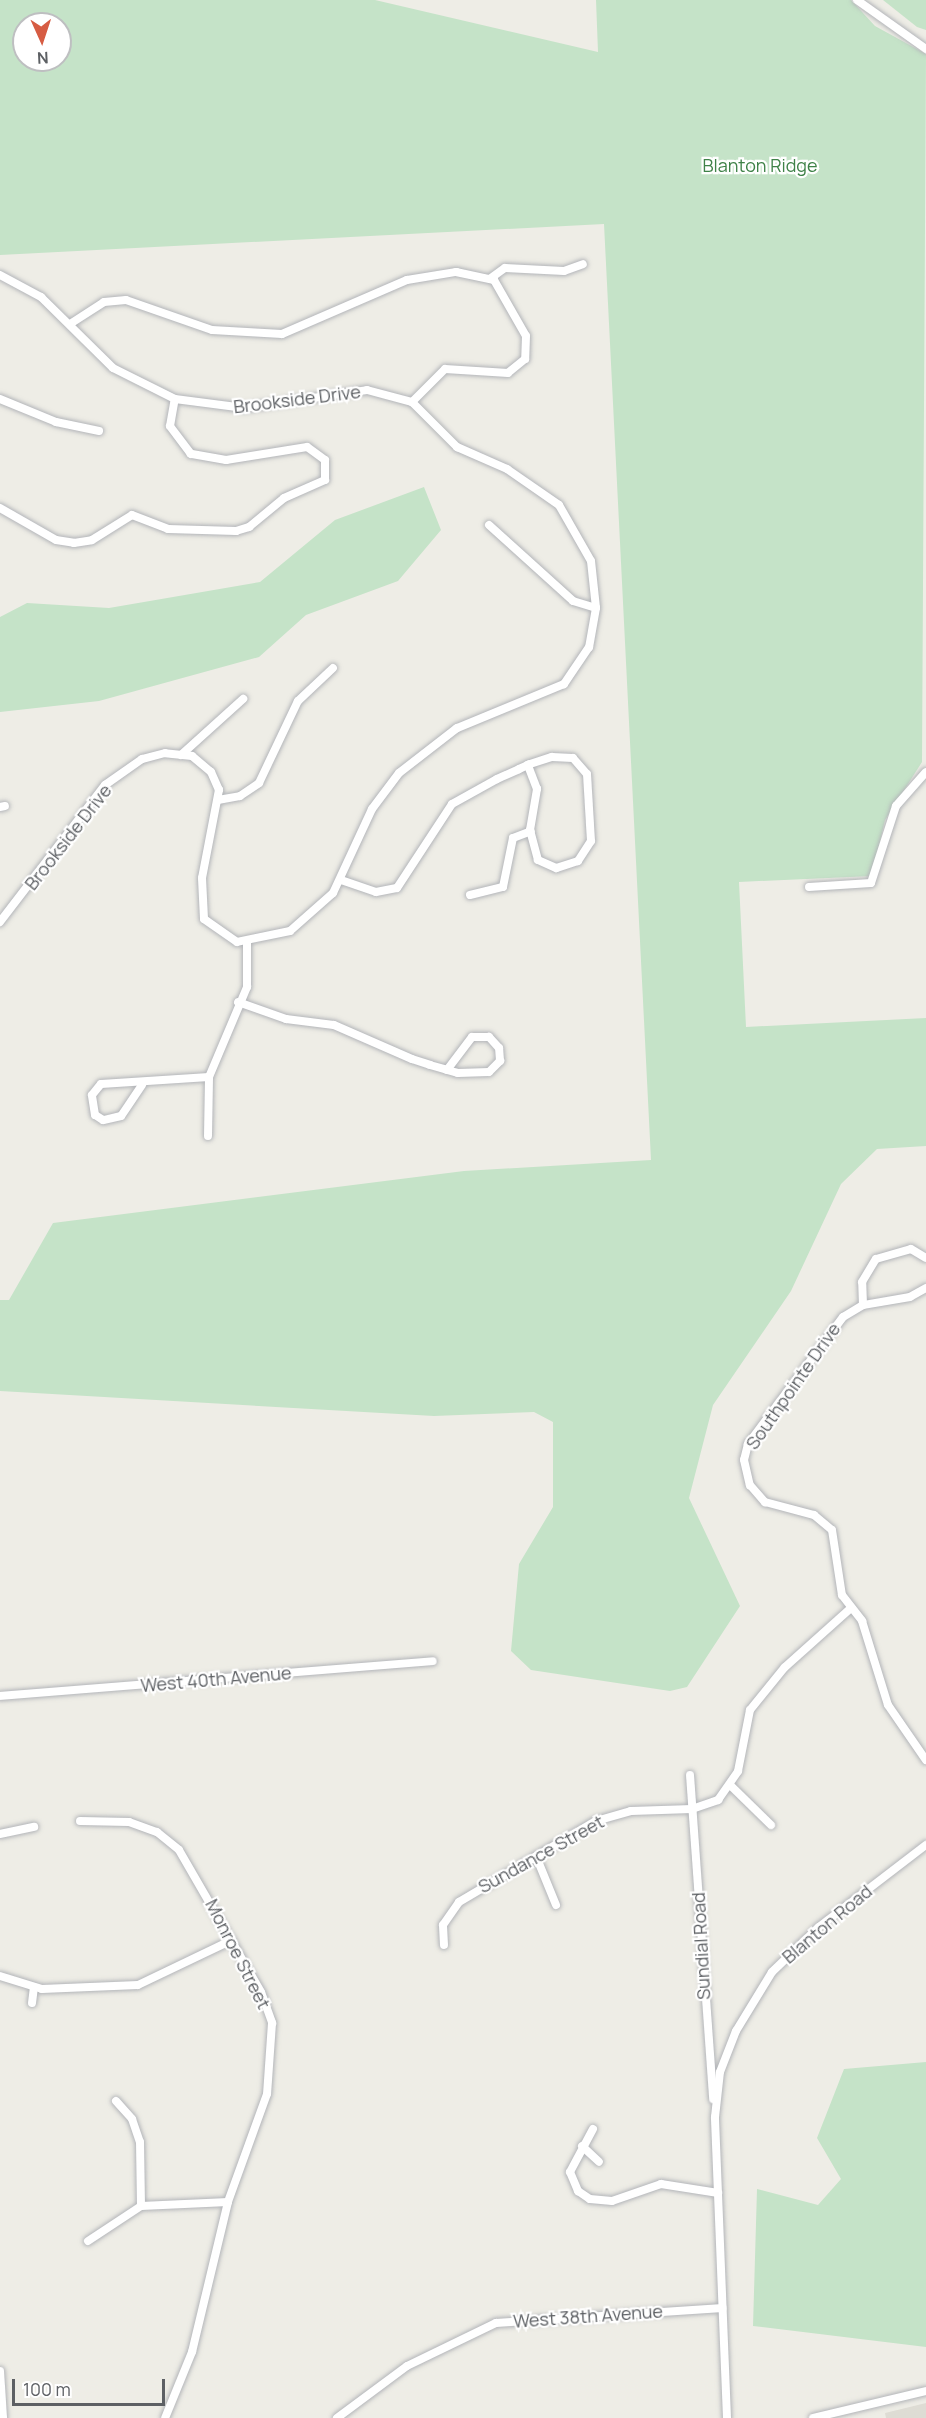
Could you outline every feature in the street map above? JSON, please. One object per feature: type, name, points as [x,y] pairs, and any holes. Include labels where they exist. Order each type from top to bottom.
[{"type":"street","points":[[857,0],[926,49]]},
{"type":"street","points":[[70,324],[104,302],[126,300],[212,330],[282,334],[407,280],[456,272],[491,278],[505,268],[564,272],[583,264]]},
{"type":"street","name":"Brookside Drive","points":[[0,275],[30,289],[70,324],[113,368],[175,399],[244,408],[367,390],[412,402]]},
{"type":"street","points":[[243,699],[182,755],[211,772],[219,800],[202,878],[201,913],[222,936],[247,942],[274,938],[303,924],[341,880],[372,809],[399,773],[457,728],[564,684],[589,646],[596,608],[591,561],[559,505],[507,469],[457,447],[412,402],[445,369],[508,373],[525,359],[523,328],[491,278]]},
{"type":"street","points":[[0,399],[56,422],[99,431]]},
{"type":"street","points":[[0,508],[56,540],[74,543],[92,540],[125,516],[175,530],[236,531],[284,498],[325,480],[325,460],[307,447],[226,460],[191,454],[170,426],[175,399]]},
{"type":"street","points":[[489,525],[573,601],[596,608]]},
{"type":"street","points":[[219,800],[240,796],[259,783],[298,701],[333,668]]},
{"type":"street","name":"Brookside Drive","points":[[0,922],[105,785],[142,759],[182,755]]},
{"type":"street","points":[[341,880],[376,892],[397,888],[447,809],[528,765],[560,756],[583,766],[591,841],[578,861],[550,868],[538,860],[531,831],[537,794],[528,765]]},
{"type":"street","points":[[809,887],[871,882],[896,806],[926,772]]},
{"type":"street","points":[[470,895],[503,887],[513,838],[531,831]]},
{"type":"street","points":[[208,1136],[209,1077],[248,979],[247,942]]},
{"type":"street","points":[[238,1002],[286,1019],[334,1025],[447,1070],[489,1072],[500,1061],[499,1048],[489,1037],[472,1037],[447,1070]]},
{"type":"street","points":[[142,1085],[122,1116],[103,1120],[95,1115],[93,1095],[101,1084],[142,1085],[168,1077],[209,1077]]},
{"type":"street","points":[[863,1305],[862,1282],[876,1259],[911,1249],[926,1258]]},
{"type":"street","name":"Southpointe Drive","points":[[926,1288],[910,1297],[863,1305],[829,1332],[796,1386],[748,1444],[744,1460],[750,1485],[765,1502],[814,1515],[832,1530],[838,1583],[851,1608],[862,1622],[888,1705],[926,1760]]},
{"type":"street","points":[[771,1825],[730,1786],[750,1710],[785,1667],[851,1608]]},
{"type":"street","name":"West 40th Avenue","points":[[0,1696],[433,1661]]},
{"type":"street","name":"Sundial Road","points":[[690,1775],[715,2117]]},
{"type":"street","name":"Sundance Street","points":[[444,1945],[443,1924],[459,1902],[536,1856],[612,1814],[693,1809],[718,1800],[730,1786]]},
{"type":"street","name":"Monroe Street","points":[[80,1821],[129,1822],[157,1832],[194,1870],[266,2003],[273,2056],[258,2126],[228,2202],[192,2352],[165,2418]]},
{"type":"street","points":[[0,1834],[34,1827]]},
{"type":"street","name":"Blanton Road","points":[[727,2418],[715,2117],[727,2054],[772,1972],[819,1927],[926,1845]]},
{"type":"street","points":[[536,1856],[556,1905]]},
{"type":"street","points":[[0,1976],[34,1988],[138,1985],[232,1940]]},
{"type":"street","points":[[32,2003],[34,1988]]},
{"type":"street","points":[[116,2101],[132,2119],[140,2142],[141,2206]]},
{"type":"street","points":[[593,2129],[582,2146],[571,2177],[578,2191],[596,2202],[661,2184],[718,2193]]},
{"type":"street","points":[[582,2146],[599,2162]]},
{"type":"street","points":[[88,2241],[141,2206],[228,2202]]},
{"type":"street","name":"West 38th Avenue","points":[[337,2418],[407,2366],[496,2323],[723,2308]]},
{"type":"street","points":[[0,2371],[3,2418]]},
{"type":"street","points":[[813,2418],[926,2391]]},
{"type":"shaded area","points":[[926,2403],[926,2418],[886,2418],[885,2413]]},
{"type":"green space","name":"Blanton Ridge","points":[[0,0],[375,0],[598,52],[596,0],[851,0],[875,26],[926,54],[922,762],[885,820],[872,876],[739,882],[746,1027],[926,1018],[926,1146],[877,1149],[841,1184],[791,1291],[713,1405],[689,1498],[740,1606],[687,1687],[670,1691],[531,1670],[511,1651],[519,1564],[553,1507],[553,1422],[534,1412],[434,1416],[0,1391],[0,1300],[9,1300],[53,1223],[464,1171],[651,1160],[604,224],[0,255]]},
{"type":"green space","points":[[883,0],[926,0],[926,30],[917,27]]},
{"type":"green space","points":[[424,487],[441,530],[398,581],[306,615],[259,657],[99,701],[0,712],[0,617],[27,603],[109,608],[260,582],[335,520]]},
{"type":"green space","points":[[926,2062],[926,2347],[753,2326],[757,2189],[818,2205],[841,2179],[817,2138],[844,2069]]}]
